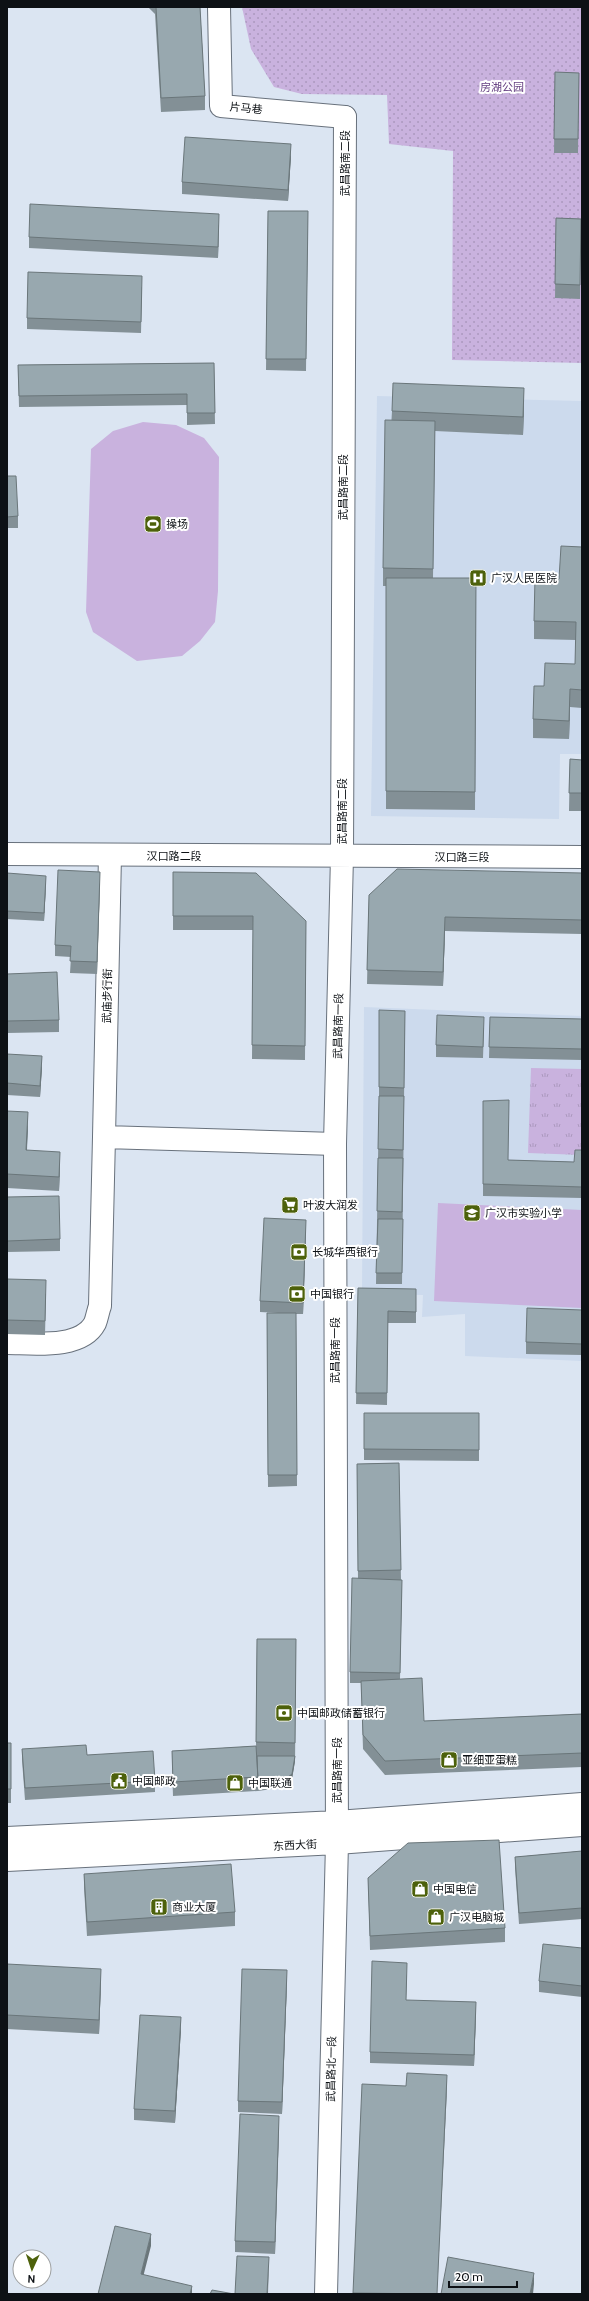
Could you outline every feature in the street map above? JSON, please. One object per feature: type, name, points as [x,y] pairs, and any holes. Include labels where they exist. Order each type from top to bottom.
[{"type":"street","name":"片马巷","points":[[219,7],[221,106],[345,117]]},
{"type":"street","name":"武昌路南二段","points":[[342,856],[345,117]]},
{"type":"street","name":"汉口路二段","points":[[7,854],[342,856]]},
{"type":"street","name":"武庙步行街","points":[[7,1343],[55,1344],[78,1338],[94,1324],[100,1306],[110,855]]},
{"type":"street","name":"汉口路三段","points":[[342,856],[582,857]]},
{"type":"street","name":"武昌路南一段","points":[[337,1833],[335,1144],[342,856]]},
{"type":"street","points":[[104,1137],[335,1144]]},
{"type":"street","name":"东西大街","points":[[7,1860],[337,1833],[582,1804]]},
{"type":"street","name":"东西大街","points":[[7,1838],[337,1833],[582,1825]]},
{"type":"street","name":"武昌路北一段","points":[[326,2294],[337,1833]]},
{"type":"shaded area","name":"广汉人民医院","points":[[377,396],[582,401],[582,754],[560,754],[559,819],[371,816]]},
{"type":"shaded area","name":"广汉市实验小学","points":[[364,1007],[582,1016],[582,1361],[465,1356],[465,1314],[422,1317],[423,1295],[362,1294]]},
{"type":"green space","name":"房湖公园","points":[[242,7],[582,7],[582,363],[452,360],[453,151],[389,144],[387,95],[302,94],[274,87],[251,49]]},
{"type":"green space","name":"操场","points":[[143,422],[176,425],[204,438],[219,457],[218,591],[215,622],[200,641],[182,656],[137,661],[93,632],[86,612],[91,449],[113,431]]},
{"type":"green space","points":[[531,1068],[582,1069],[582,1155],[528,1153]]},
{"type":"green space","points":[[438,1203],[582,1210],[582,1308],[434,1301]]},
{"type":"building","points":[[156,7],[200,7],[205,96],[161,98]]},
{"type":"building","points":[[555,72],[579,73],[578,139],[554,139]]},
{"type":"building","points":[[185,137],[291,144],[288,190],[182,182]]},
{"type":"building","points":[[30,204],[219,214],[218,247],[29,237]]},
{"type":"building","points":[[268,211],[308,211],[306,359],[266,359]]},
{"type":"building","points":[[556,218],[581,219],[580,285],[555,284]]},
{"type":"building","points":[[28,272],[142,276],[141,322],[27,318]]},
{"type":"building","points":[[214,363],[215,413],[187,413],[187,394],[19,396],[18,365]]},
{"type":"building","points":[[393,383],[524,388],[523,417],[392,411]]},
{"type":"building","points":[[385,420],[435,421],[433,569],[383,568]]},
{"type":"building","points":[[7,476],[16,476],[18,516],[7,517]]},
{"type":"building","points":[[561,546],[582,547],[582,690],[570,689],[569,721],[533,719],[534,686],[544,686],[545,663],[575,664],[576,622],[534,621],[535,578],[559,579]]},
{"type":"building","points":[[386,578],[476,578],[475,792],[386,791]]},
{"type":"building","points":[[570,759],[582,760],[582,793],[569,793]]},
{"type":"building","points":[[397,869],[582,873],[582,920],[445,917],[443,972],[367,970],[369,895]]},
{"type":"building","points":[[58,870],[100,872],[97,962],[70,961],[71,946],[55,945]]},
{"type":"building","points":[[173,872],[256,873],[306,921],[305,1046],[252,1045],[253,916],[173,916]]},
{"type":"building","points":[[7,873],[46,876],[44,913],[7,911]]},
{"type":"building","points":[[57,972],[59,1020],[7,1021],[7,974]]},
{"type":"building","points":[[379,1010],[405,1011],[404,1088],[379,1087]]},
{"type":"building","points":[[437,1015],[484,1017],[483,1047],[436,1045]]},
{"type":"building","points":[[490,1017],[582,1019],[582,1049],[489,1047]]},
{"type":"building","points":[[7,1054],[42,1056],[40,1086],[7,1083]]},
{"type":"building","points":[[379,1096],[404,1096],[403,1150],[378,1149]]},
{"type":"building","points":[[509,1100],[508,1160],[574,1162],[575,1150],[582,1150],[582,1187],[483,1184],[483,1101]]},
{"type":"building","points":[[7,1111],[28,1112],[26,1150],[60,1152],[59,1177],[7,1174]]},
{"type":"building","points":[[378,1158],[403,1158],[402,1212],[377,1211]]},
{"type":"building","points":[[59,1196],[60,1239],[7,1241],[7,1197]]},
{"type":"building","points":[[264,1218],[306,1220],[303,1303],[260,1301]]},
{"type":"building","points":[[378,1219],[403,1219],[402,1273],[376,1273]]},
{"type":"building","points":[[7,1279],[46,1280],[45,1321],[7,1320]]},
{"type":"building","points":[[358,1288],[416,1289],[416,1312],[388,1311],[387,1393],[356,1393]]},
{"type":"building","points":[[527,1308],[582,1310],[582,1344],[526,1342]]},
{"type":"building","points":[[267,1313],[296,1313],[297,1475],[268,1475]]},
{"type":"building","points":[[364,1413],[479,1413],[479,1450],[364,1449]]},
{"type":"building","points":[[399,1463],[401,1570],[358,1571],[357,1464]]},
{"type":"building","points":[[352,1578],[402,1580],[400,1673],[350,1672]]},
{"type":"building","points":[[257,1639],[296,1639],[295,1743],[256,1742]]},
{"type":"building","points":[[422,1678],[424,1721],[582,1714],[582,1753],[385,1761],[363,1735],[361,1681]]},
{"type":"building","points":[[7,1743],[11,1743],[11,1789],[7,1789]]},
{"type":"building","points":[[86,1745],[87,1755],[153,1751],[155,1781],[25,1788],[22,1749]]},
{"type":"building","points":[[256,1746],[258,1777],[173,1782],[172,1751]]},
{"type":"building","points":[[257,1756],[295,1756],[292,1774],[279,1784],[258,1787]]},
{"type":"building","name":"广汉电脑城","points":[[499,1840],[505,1928],[370,1936],[368,1878],[408,1843]]},
{"type":"building","points":[[582,1851],[582,1908],[519,1913],[515,1857]]},
{"type":"building","name":"商业大厦","points":[[231,1864],[235,1912],[87,1922],[84,1874]]},
{"type":"building","points":[[543,1944],[582,1948],[582,1986],[539,1981]]},
{"type":"building","points":[[372,1961],[407,1963],[406,2000],[476,2002],[474,2055],[370,2052]]},
{"type":"building","points":[[7,1964],[101,1969],[99,2020],[7,2015]]},
{"type":"building","points":[[242,1969],[287,1970],[282,2102],[238,2101]]},
{"type":"building","points":[[140,2015],[181,2017],[175,2111],[134,2109]]},
{"type":"building","points":[[407,2073],[447,2075],[437,2294],[353,2293],[362,2084],[406,2086]]},
{"type":"building","points":[[240,2114],[279,2116],[275,2242],[235,2241]]},
{"type":"building","points":[[115,2226],[151,2234],[141,2274],[192,2286],[190,2294],[98,2294]]},
{"type":"building","points":[[237,2256],[269,2257],[267,2294],[235,2294]]},
{"type":"building","points":[[448,2257],[534,2273],[530,2294],[441,2294]]},
{"type":"building","points":[[212,2290],[234,2294],[210,2294]]},
{"type":"place","name":"操场","points":[[153,524]]},
{"type":"place","name":"广汉人民医院","points":[[478,578]]},
{"type":"place","name":"叶波大润发","points":[[290,1205]]},
{"type":"place","name":"广汉市实验小学","points":[[472,1213]]},
{"type":"place","name":"长城华西银行","points":[[299,1252]]},
{"type":"place","name":"中国银行","points":[[297,1294]]},
{"type":"place","name":"中国邮政储蓄银行","points":[[284,1713]]},
{"type":"place","name":"亚细亚蛋糕","points":[[449,1760]]},
{"type":"place","name":"中国邮政","points":[[119,1781]]},
{"type":"place","name":"中国联通","points":[[235,1783]]},
{"type":"place","name":"中国电信","points":[[420,1889]]},
{"type":"place","name":"商业大厦","points":[[159,1907]]},
{"type":"place","name":"广汉电脑城","points":[[436,1917]]}]
